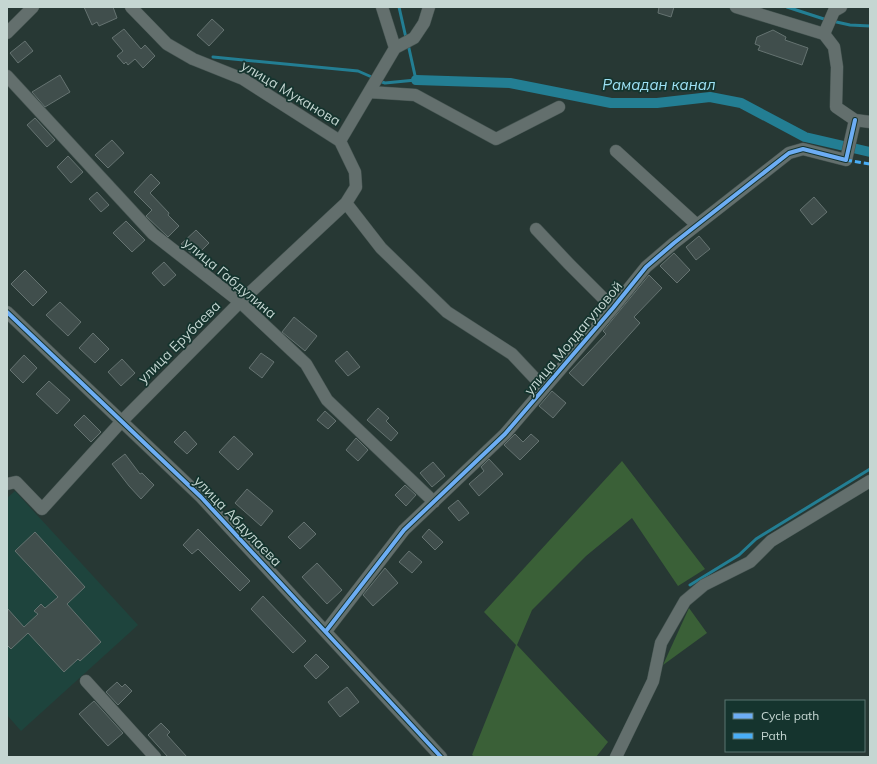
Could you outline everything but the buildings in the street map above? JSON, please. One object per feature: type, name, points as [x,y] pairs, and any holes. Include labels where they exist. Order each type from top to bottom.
[{"type":"street","points":[[7,33],[33,7]]},
{"type":"street","name":"улица Муканова","points":[[131,7],[167,44],[193,58],[242,79],[340,141],[395,48]]},
{"type":"street","points":[[382,7],[395,48],[414,38],[424,23],[429,7]]},
{"type":"street","points":[[736,7],[824,34],[834,47],[837,67],[836,107],[855,120],[870,122]]},
{"type":"street","points":[[824,34],[834,11],[841,7]]},
{"type":"street","name":"улица Габдулина","points":[[7,76],[153,234],[240,302],[306,364],[327,400],[434,502]]},
{"type":"street","points":[[369,92],[416,95],[496,139],[559,107]]},
{"type":"street","name":"улица Молдагуловой","points":[[326,631],[404,530],[505,434],[613,308],[646,267],[789,153],[803,149],[846,160],[855,120]]},
{"type":"street","name":"улица Ерубаева","points":[[7,484],[16,482],[42,508],[121,422],[240,302],[346,204],[356,187],[354,172],[340,141]]},
{"type":"street","points":[[616,150],[697,225]]},
{"type":"street","points":[[346,204],[381,248],[447,312],[512,354],[544,388]]},
{"type":"street","points":[[536,229],[613,308]]},
{"type":"street","name":"улица Абдулаева","points":[[7,312],[201,497],[441,757]]},
{"type":"street","points":[[616,757],[653,681],[661,643],[685,601],[704,585],[750,562],[771,541],[870,481]]},
{"type":"street","points":[[86,681],[155,757]]},
{"type":"shaded area","points":[[15,491],[138,625],[21,731],[7,715],[7,498]]},
{"type":"green space","points":[[622,461],[705,569],[678,586],[632,518],[586,556],[532,610],[517,645],[608,742],[596,757],[475,757],[472,755],[516,645],[484,612]]},
{"type":"green space","points":[[689,608],[707,633],[663,665]]},
{"type":"waterway","points":[[399,7],[406,38]]},
{"type":"waterway","points":[[787,7],[827,20]]},
{"type":"waterway","points":[[832,21],[850,25],[870,26]]},
{"type":"waterway","name":"Рамадан канал","points":[[379,81],[385,83],[416,80],[408,44]]},
{"type":"waterway","points":[[213,57],[358,71],[374,78]]},
{"type":"waterway","name":"Рамадан канал","points":[[416,80],[510,83],[611,103],[657,103],[710,97],[741,103],[805,137],[870,152]]},
{"type":"waterway","points":[[690,585],[739,555],[756,539],[870,469]]},
{"type":"marked path","points":[[846,160],[870,164]]},
{"type":"cycle path","points":[[326,631],[404,530],[505,434],[613,308],[646,267],[674,243],[789,153],[803,149],[846,160],[855,120]]},
{"type":"cycle path","points":[[7,312],[201,497],[441,757]]}]
